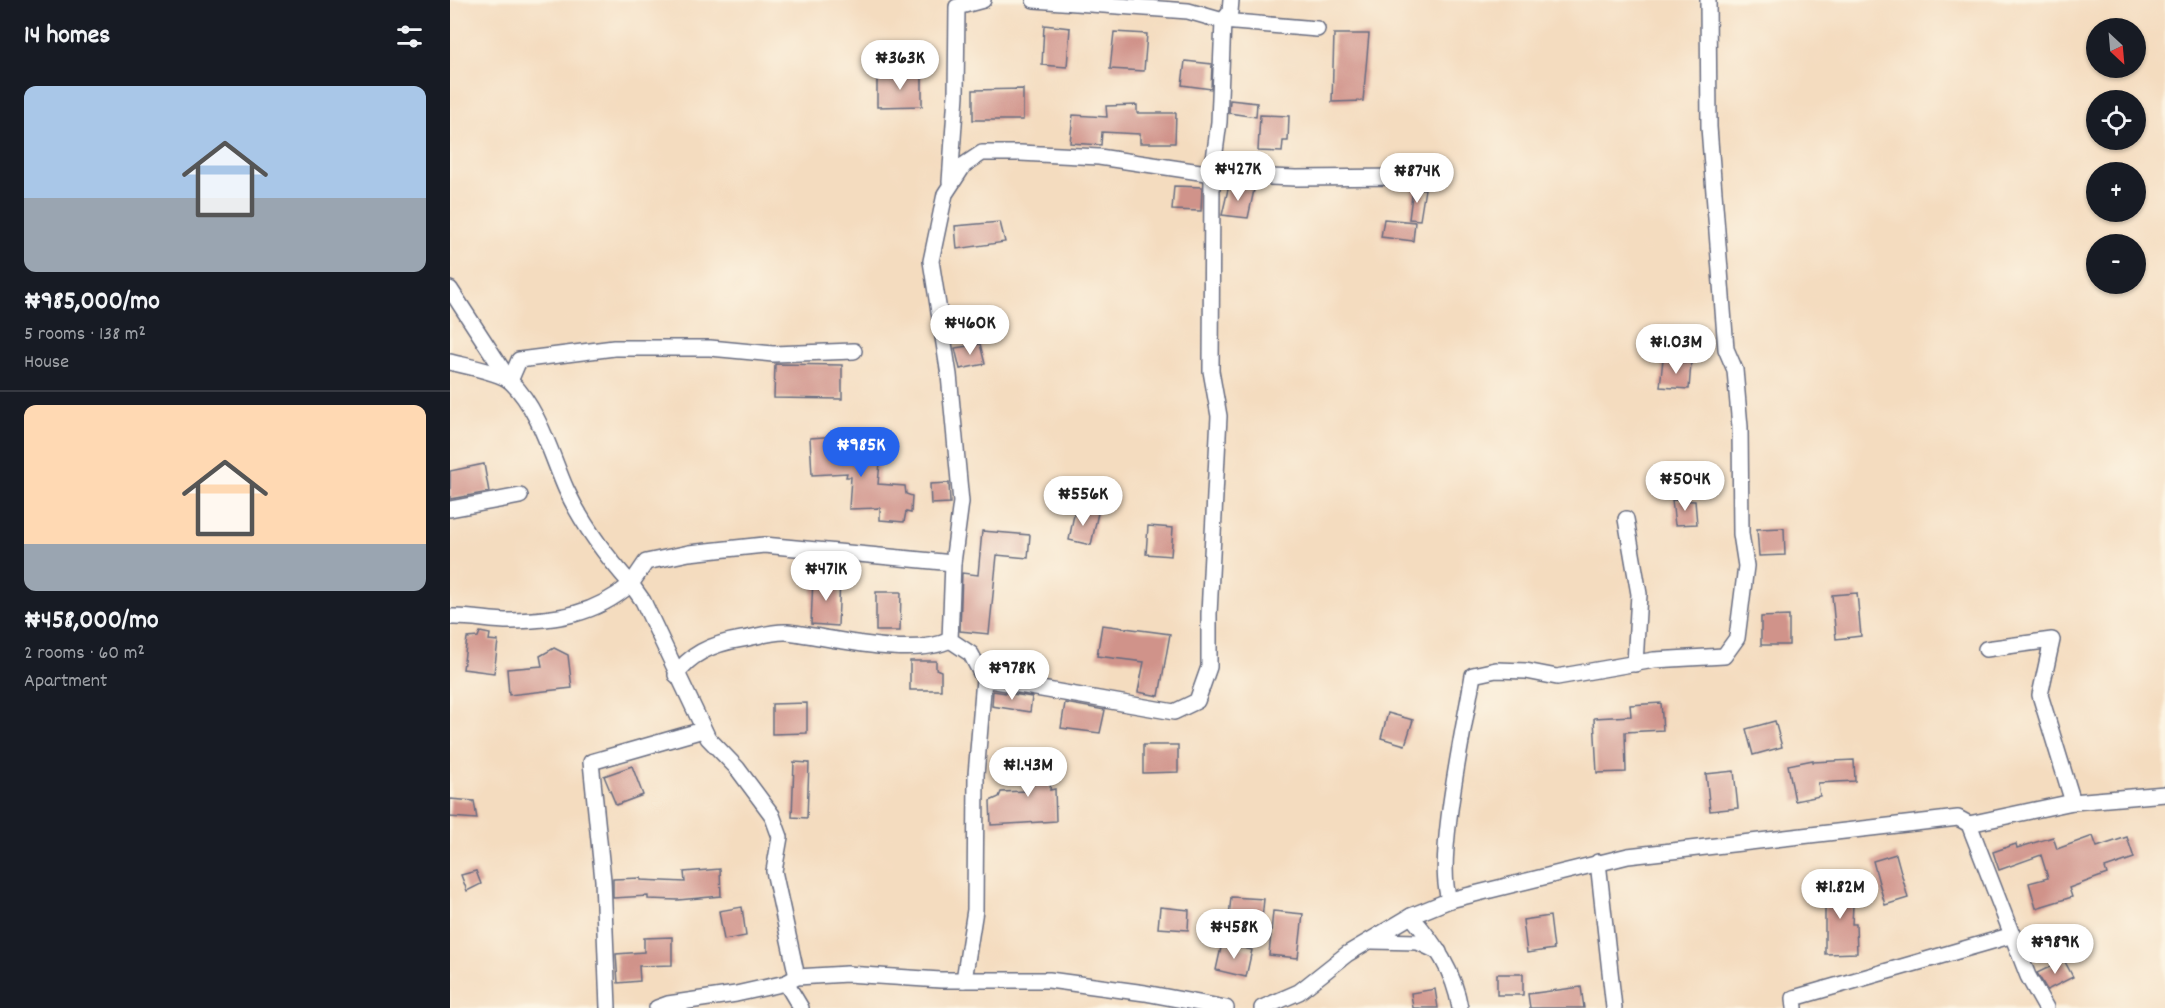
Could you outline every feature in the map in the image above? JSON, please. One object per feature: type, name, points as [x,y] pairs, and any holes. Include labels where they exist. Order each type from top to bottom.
[{"type":"street","points":[[949,188],[953,168],[956,4],[983,0]]},
{"type":"street","points":[[1034,0],[1188,11],[1223,21],[1317,29]]},
{"type":"street","points":[[984,679],[1174,712],[1197,701],[1209,667],[1209,614],[1219,416],[1211,371],[1212,174],[1219,122],[1223,21],[1230,12],[1231,0]]},
{"type":"street","points":[[1450,900],[1445,891],[1444,856],[1473,675],[1506,670],[1526,670],[1557,677],[1635,664],[1724,656],[1737,638],[1746,566],[1741,534],[1737,393],[1735,370],[1726,349],[1709,127],[1708,0]]},
{"type":"street","points":[[950,640],[953,563],[961,502],[949,375],[931,261],[945,195],[964,165],[982,153],[1099,157],[1212,174],[1296,178],[1406,177]]},
{"type":"street","points":[[450,290],[528,407],[567,492],[590,532],[612,564],[643,601],[676,675],[708,738],[738,768],[772,815],[780,837],[774,871],[792,980],[801,1008]]},
{"type":"street","points":[[510,381],[519,360],[614,348],[710,348],[773,354],[854,351]]},
{"type":"street","points":[[450,362],[510,381]]},
{"type":"street","points":[[450,509],[520,496]]},
{"type":"street","points":[[1626,519],[1639,594],[1635,664]]},
{"type":"street","points":[[450,617],[510,621],[592,610],[612,601],[631,584],[645,562],[689,553],[764,545],[953,563]]},
{"type":"street","points":[[676,675],[684,662],[714,646],[784,632],[889,645],[937,646],[950,640]]},
{"type":"street","points":[[950,640],[971,654],[984,679],[976,776],[975,910],[964,980]]},
{"type":"street","points":[[1986,650],[2052,640],[2040,695],[2073,802]]},
{"type":"street","points":[[608,1008],[603,880],[591,762],[704,730]]},
{"type":"street","points":[[1969,824],[2073,802],[2165,794]]},
{"type":"street","points":[[1262,1008],[1281,1005],[1347,954],[1411,916],[1450,900],[1598,862],[1658,852],[1742,845],[1958,818],[1969,824],[2028,976],[2046,1008]]},
{"type":"street","points":[[1598,862],[1614,1008]]},
{"type":"street","points":[[1411,916],[1448,966],[1460,1008]]},
{"type":"street","points":[[1795,1008],[1794,998],[2013,935]]},
{"type":"street","points":[[1371,941],[1418,942],[1439,952]]},
{"type":"street","points":[[657,1008],[686,1005],[792,980],[847,974],[1067,982],[1226,1008]]},
{"type":"building","points":[[1044,25],[1070,28],[1067,67],[1042,65]]},
{"type":"building","points":[[1114,32],[1147,34],[1144,71],[1110,69]]},
{"type":"building","points":[[1334,34],[1369,34],[1363,101],[1332,102]]},
{"type":"building","points":[[1185,61],[1212,64],[1211,89],[1182,85]]},
{"type":"building","points":[[922,75],[922,106],[877,107],[877,76]]},
{"type":"building","points":[[1023,89],[1023,120],[973,120],[973,90]]},
{"type":"building","points":[[1230,100],[1257,103],[1256,117],[1229,113]]},
{"type":"building","points":[[1137,105],[1137,113],[1176,113],[1175,143],[1140,143],[1140,134],[1102,132],[1101,145],[1070,143],[1073,115],[1107,117],[1106,106]]},
{"type":"building","points":[[1260,115],[1289,116],[1288,141],[1283,141],[1282,152],[1258,151]]},
{"type":"building","points":[[1229,185],[1254,190],[1248,218],[1222,215]]},
{"type":"building","points":[[1174,186],[1202,187],[1201,211],[1172,210]]},
{"type":"building","points":[[1413,188],[1425,189],[1420,220],[1409,219]]},
{"type":"building","points":[[1384,219],[1415,222],[1413,241],[1381,237]]},
{"type":"building","points":[[1000,222],[1005,242],[957,249],[955,226]]},
{"type":"building","points":[[980,344],[985,364],[960,369],[955,348]]},
{"type":"building","points":[[1663,359],[1691,363],[1689,389],[1660,387]]},
{"type":"building","points":[[775,364],[842,365],[842,399],[774,398]]},
{"type":"building","points":[[838,436],[838,450],[881,452],[878,484],[905,486],[906,494],[912,496],[911,513],[906,512],[904,522],[880,520],[880,508],[849,509],[851,477],[846,477],[847,473],[812,475],[810,438]]},
{"type":"building","points":[[484,464],[489,492],[450,499],[450,471]]},
{"type":"building","points":[[949,483],[950,503],[931,504],[930,484]]},
{"type":"building","points":[[1672,500],[1695,501],[1697,524],[1675,525]]},
{"type":"building","points":[[1075,509],[1098,513],[1091,545],[1069,540]]},
{"type":"building","points":[[1148,526],[1173,528],[1171,556],[1146,554]]},
{"type":"building","points":[[1784,528],[1785,555],[1759,556],[1757,529]]},
{"type":"building","points":[[982,531],[1030,535],[1028,558],[997,555],[989,634],[960,631],[962,573],[978,575]]},
{"type":"building","points":[[813,578],[840,579],[838,626],[811,624]]},
{"type":"building","points":[[876,592],[901,592],[900,631],[876,631]]},
{"type":"building","points":[[1857,593],[1861,636],[1836,639],[1832,595]]},
{"type":"building","points":[[1789,616],[1789,645],[1761,645],[1761,617]]},
{"type":"building","points":[[1102,625],[1170,634],[1159,696],[1138,692],[1144,662],[1097,656]]},
{"type":"building","points":[[480,632],[490,634],[489,640],[498,641],[494,673],[463,669],[467,638],[478,637]]},
{"type":"building","points":[[554,648],[568,655],[572,688],[509,695],[507,669],[542,666],[540,656]]},
{"type":"building","points":[[910,661],[936,661],[936,669],[941,671],[941,690],[910,690]]},
{"type":"building","points":[[993,691],[1032,697],[1030,712],[992,706]]},
{"type":"building","points":[[807,703],[807,733],[772,734],[772,704]]},
{"type":"building","points":[[1065,703],[1105,710],[1100,733],[1061,728]]},
{"type":"building","points":[[1661,703],[1663,730],[1625,732],[1626,772],[1597,773],[1594,718],[1631,716],[1630,705]]},
{"type":"building","points":[[1388,713],[1413,720],[1405,745],[1381,738]]},
{"type":"building","points":[[1775,721],[1782,747],[1753,755],[1746,729]]},
{"type":"building","points":[[1143,745],[1178,745],[1178,772],[1143,773]]},
{"type":"building","points":[[1029,755],[1053,757],[1050,790],[1055,789],[1056,821],[991,825],[990,801],[999,797],[1001,792],[1027,791]]},
{"type":"building","points":[[1813,760],[1813,762],[1854,760],[1855,781],[1818,783],[1820,796],[1795,801],[1788,765]]},
{"type":"building","points":[[794,762],[809,763],[807,818],[792,817]]},
{"type":"building","points":[[632,766],[643,795],[616,805],[604,776]]},
{"type":"building","points":[[1734,771],[1738,808],[1710,811],[1706,774]]},
{"type":"building","points":[[450,799],[474,801],[477,819],[450,817]]},
{"type":"building","points":[[2093,836],[2097,847],[2127,837],[2134,858],[2105,868],[2107,874],[2069,888],[2072,897],[2036,908],[2029,883],[2048,878],[2041,855],[1999,870],[1993,852],[2016,844],[2017,848],[2053,837],[2057,849]]},
{"type":"building","points":[[1896,854],[1908,898],[1885,905],[1873,861]]},
{"type":"building","points":[[720,869],[721,896],[678,900],[648,899],[648,896],[613,898],[613,879],[641,878],[641,880],[685,882],[684,872]]},
{"type":"building","points":[[476,871],[481,884],[467,891],[461,875]]},
{"type":"building","points":[[1825,885],[1854,886],[1852,924],[1856,924],[1857,953],[1825,954]]},
{"type":"building","points":[[1231,897],[1264,899],[1262,919],[1229,917]]},
{"type":"building","points":[[742,907],[746,936],[724,940],[719,911]]},
{"type":"building","points":[[1160,907],[1189,910],[1188,930],[1158,928]]},
{"type":"building","points":[[1273,911],[1303,914],[1298,958],[1269,955]]},
{"type":"building","points":[[1550,916],[1554,949],[1527,953],[1523,920]]},
{"type":"building","points":[[672,937],[672,965],[639,966],[640,981],[618,983],[616,954],[644,952],[644,938]]},
{"type":"building","points":[[1222,943],[1252,950],[1246,977],[1216,970]]},
{"type":"building","points":[[2064,960],[2073,977],[2047,990],[2037,973]]},
{"type":"building","points":[[1497,974],[1523,974],[1523,995],[1497,995]]},
{"type":"building","points":[[1581,987],[1584,1008],[1530,1008],[1528,994]]},
{"type":"building","points":[[1435,989],[1438,1008],[1413,1008],[1411,993]]}]
